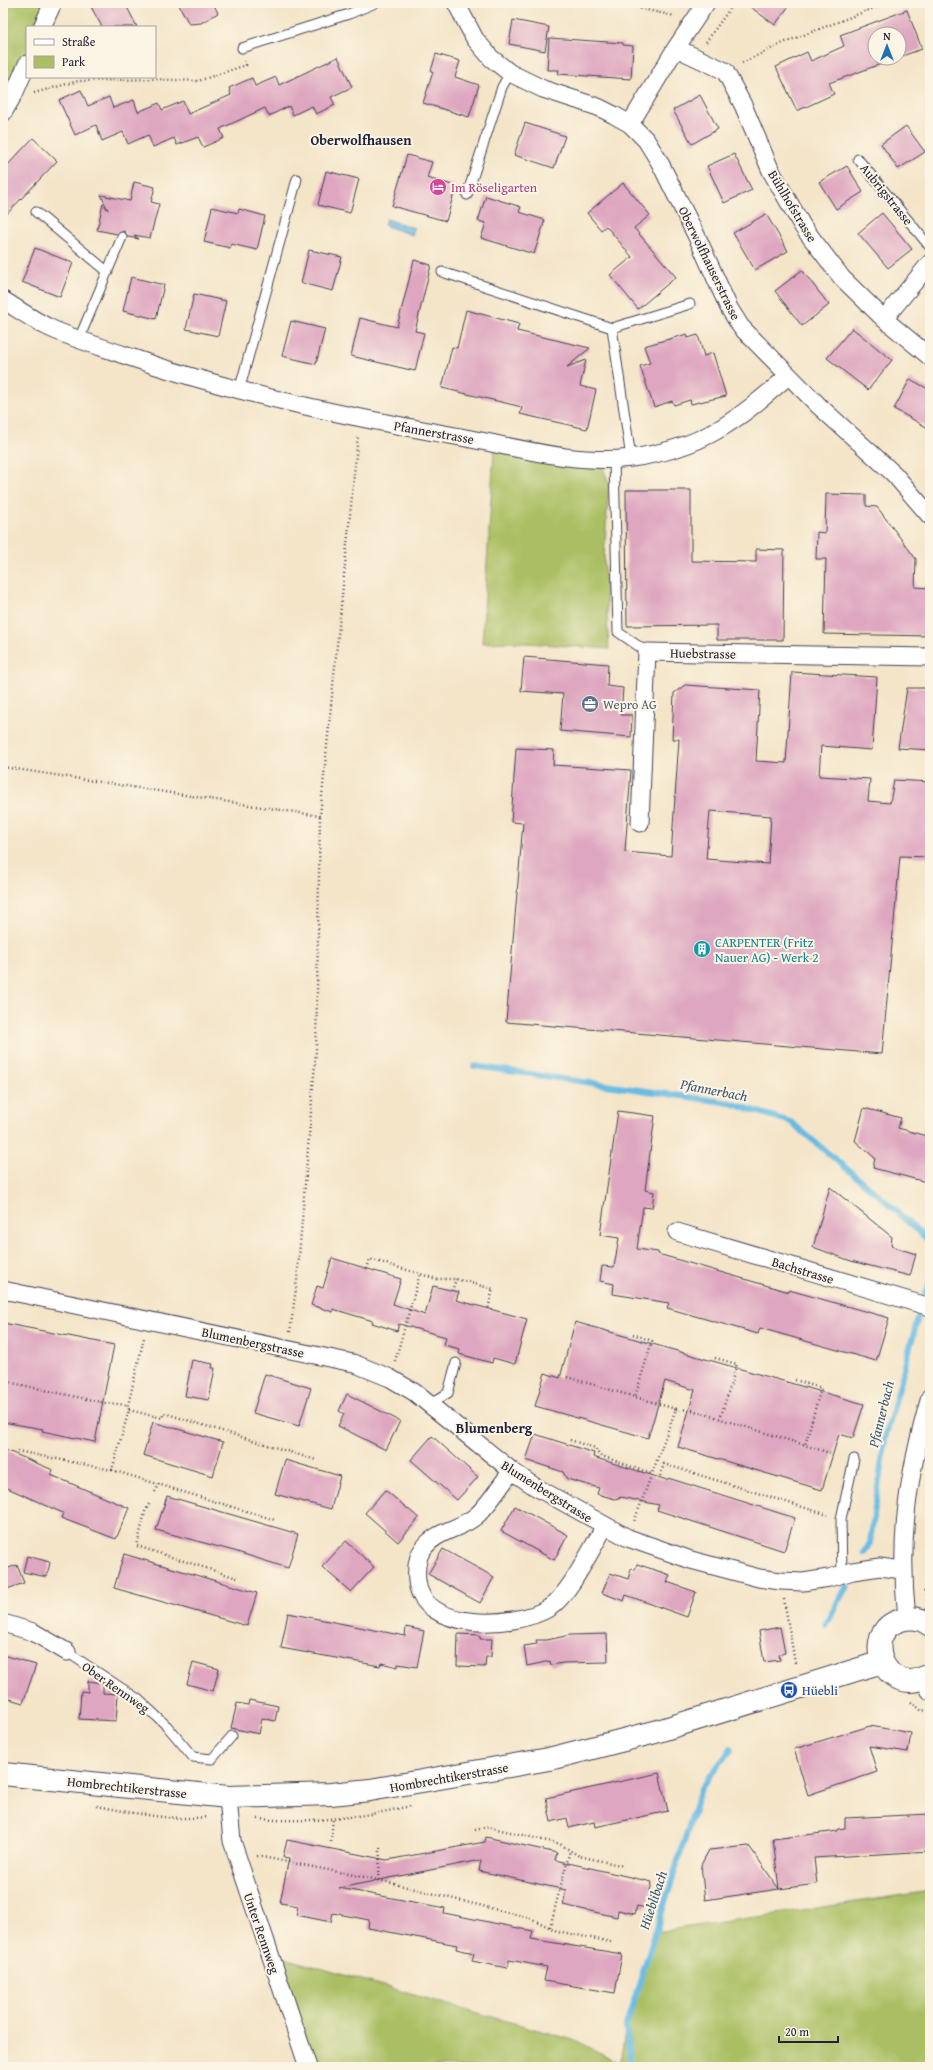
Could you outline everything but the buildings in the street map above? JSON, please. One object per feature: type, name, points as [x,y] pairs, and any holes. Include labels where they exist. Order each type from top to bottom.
[{"type":"main road","points":[[928,1681],[904,1680],[887,1670],[882,1662],[879,1652],[883,1634],[889,1626],[897,1621],[907,1618],[916,1618],[930,1625]]},
{"type":"main road","name":"Hombrechtikerstrasse","points":[[3,1774],[228,1806],[370,1790],[549,1759],[655,1732],[882,1662]]},
{"type":"street","points":[[42,26],[53,3]]},
{"type":"street","name":"Oberwolfhauserstrasse","points":[[456,3],[475,39],[491,58],[510,73],[543,89],[598,107],[630,124],[646,140],[659,160],[698,239],[729,308],[741,326],[788,376],[894,474],[930,516]]},
{"type":"street","points":[[630,124],[676,48],[706,3]]},
{"type":"street","points":[[676,48],[725,71]]},
{"type":"street","points":[[3,113],[14,94],[26,66]]},
{"type":"street","name":"Bühlhofstrasse","points":[[725,71],[743,105],[771,171],[803,227],[842,278],[884,319],[930,357]]},
{"type":"street","points":[[884,319],[930,263]]},
{"type":"street","name":"Pfannerstrasse","points":[[3,300],[48,327],[79,339],[169,371],[239,391],[360,419],[585,459],[631,458],[665,452],[722,430],[750,410],[788,376]]},
{"type":"street","points":[[640,823],[647,652]]},
{"type":"street","name":"Huebstrasse","points":[[647,652],[930,657]]},
{"type":"street","name":"Bachstrasse","points":[[677,1232],[924,1306]]},
{"type":"street","name":"Blumenbergstrasse","points":[[3,1290],[352,1363],[390,1378],[430,1404],[474,1442],[512,1471],[605,1526],[628,1538],[691,1560],[759,1578],[781,1581],[803,1582],[880,1567],[902,1570]]},
{"type":"street","points":[[907,1618],[902,1570],[904,1528],[910,1481],[930,1397]]},
{"type":"street","points":[[512,1471],[477,1516],[464,1524],[438,1534],[422,1549],[416,1569],[417,1587],[426,1602],[440,1615],[460,1620],[483,1622],[522,1618],[549,1608],[565,1592],[605,1526]]},
{"type":"street","name":"Ober Rennweg","points":[[3,1623],[33,1632],[67,1652]]},
{"type":"street","name":"Unter Rennweg","points":[[228,1806],[232,1841],[308,2067]]},
{"type":"lane","points":[[242,48],[348,14],[375,3]]},
{"type":"lane","points":[[467,195],[502,87],[510,73]]},
{"type":"lane","name":"Aubrigstrasse","points":[[858,159],[930,247]]},
{"type":"lane","points":[[239,391],[297,179]]},
{"type":"lane","points":[[36,212],[108,272]]},
{"type":"lane","points":[[79,339],[122,238]]},
{"type":"lane","points":[[442,272],[612,328],[690,304]]},
{"type":"lane","points":[[612,328],[631,458]]},
{"type":"lane","points":[[614,459],[618,632],[647,652]]},
{"type":"lane","points":[[430,1404],[448,1393],[456,1364]]},
{"type":"lane","points":[[848,1573],[841,1519],[854,1459]]},
{"type":"lane","name":"Ober Rennweg","points":[[67,1652],[138,1699],[167,1726],[193,1757],[212,1759],[232,1736]]},
{"type":"path","points":[[637,3],[637,8],[693,21]]},
{"type":"path","points":[[695,57],[734,3]]},
{"type":"path","points":[[874,3],[876,8]]},
{"type":"path","points":[[725,71],[783,44],[887,3]]},
{"type":"path","points":[[14,94],[28,95],[78,81],[154,79],[198,81],[246,65],[242,48]]},
{"type":"path","points":[[286,1348],[297,1281],[316,1051],[320,816],[360,419]]},
{"type":"path","points":[[3,767],[320,816]]},
{"type":"path","points":[[367,1269],[370,1260],[437,1279],[456,1279],[493,1290],[488,1309]]},
{"type":"path","points":[[390,1378],[420,1274]]},
{"type":"path","points":[[452,1291],[456,1279]]},
{"type":"path","points":[[112,1470],[129,1410],[128,1405],[148,1320]]},
{"type":"path","points":[[633,1334],[652,1341],[635,1397]]},
{"type":"path","points":[[715,1358],[737,1364],[720,1419]]},
{"type":"path","points":[[566,1377],[676,1409],[692,1410],[830,1453]]},
{"type":"path","points":[[795,1380],[821,1388],[804,1445]]},
{"type":"path","points":[[3,1381],[104,1403],[128,1405]]},
{"type":"path","points":[[628,1538],[676,1409]]},
{"type":"path","points":[[129,1410],[162,1418],[164,1413],[316,1460]]},
{"type":"path","points":[[570,1440],[595,1448],[599,1456],[652,1474]]},
{"type":"path","points":[[17,1451],[112,1470],[275,1520]]},
{"type":"path","points":[[660,1476],[664,1464],[841,1519]]},
{"type":"path","points":[[155,1492],[159,1484]]},
{"type":"path","points":[[149,1504],[145,1512],[137,1546],[237,1578]]},
{"type":"path","points":[[781,1581],[795,1662]]},
{"type":"path","points":[[924,1589],[930,1602]]},
{"type":"path","points":[[90,1805],[166,1817],[191,1819],[228,1806]]},
{"type":"path","points":[[331,1841],[333,1818]]},
{"type":"path","points":[[475,1830],[489,1827],[560,1844],[578,1856],[624,1866]]},
{"type":"path","points":[[379,1880],[380,1846]]},
{"type":"path","points":[[550,1927],[570,1850]]},
{"type":"path","points":[[257,1856],[379,1880],[530,1918],[557,1931],[611,1942]]},
{"type":"green space","points":[[3,3],[53,3],[42,26],[26,26],[26,66],[3,113]]},
{"type":"green space","points":[[494,451],[603,468],[609,483],[604,557],[609,649],[513,642],[482,643]]},
{"type":"green space","points":[[930,1891],[930,2067],[308,2067],[270,1954],[577,2041],[620,2063],[626,2026],[655,1932]]},
{"type":"water","points":[[386,219],[414,228],[412,235],[384,225]]},
{"type":"waterway","name":"Pfannerbach","points":[[474,1066],[730,1103],[791,1122],[884,1200],[930,1242]]},
{"type":"waterway","name":"Pfannerbach","points":[[864,1553],[870,1543],[885,1439],[919,1314],[930,1281]]},
{"type":"waterway","name":"Pfannerbach","points":[[825,1625],[847,1586]]},
{"type":"waterway","name":"Hüeblibach","points":[[630,2067],[626,2026],[701,1788],[731,1749]]},
{"type":"place","name":"Im Röseligarten","points":[[438,187]]},
{"type":"place","name":"Wepro AG","points":[[590,704]]},
{"type":"place","name":"CARPENTER (Fritz Nauer AG) - Werk 2","points":[[702,949]]},
{"type":"place","name":"Hüebli","points":[[789,1690]]},
{"type":"district","name":"Oberwolfhausen","points":[[361,140]]},
{"type":"district","name":"Blumenberg","points":[[494,1428]]}]
